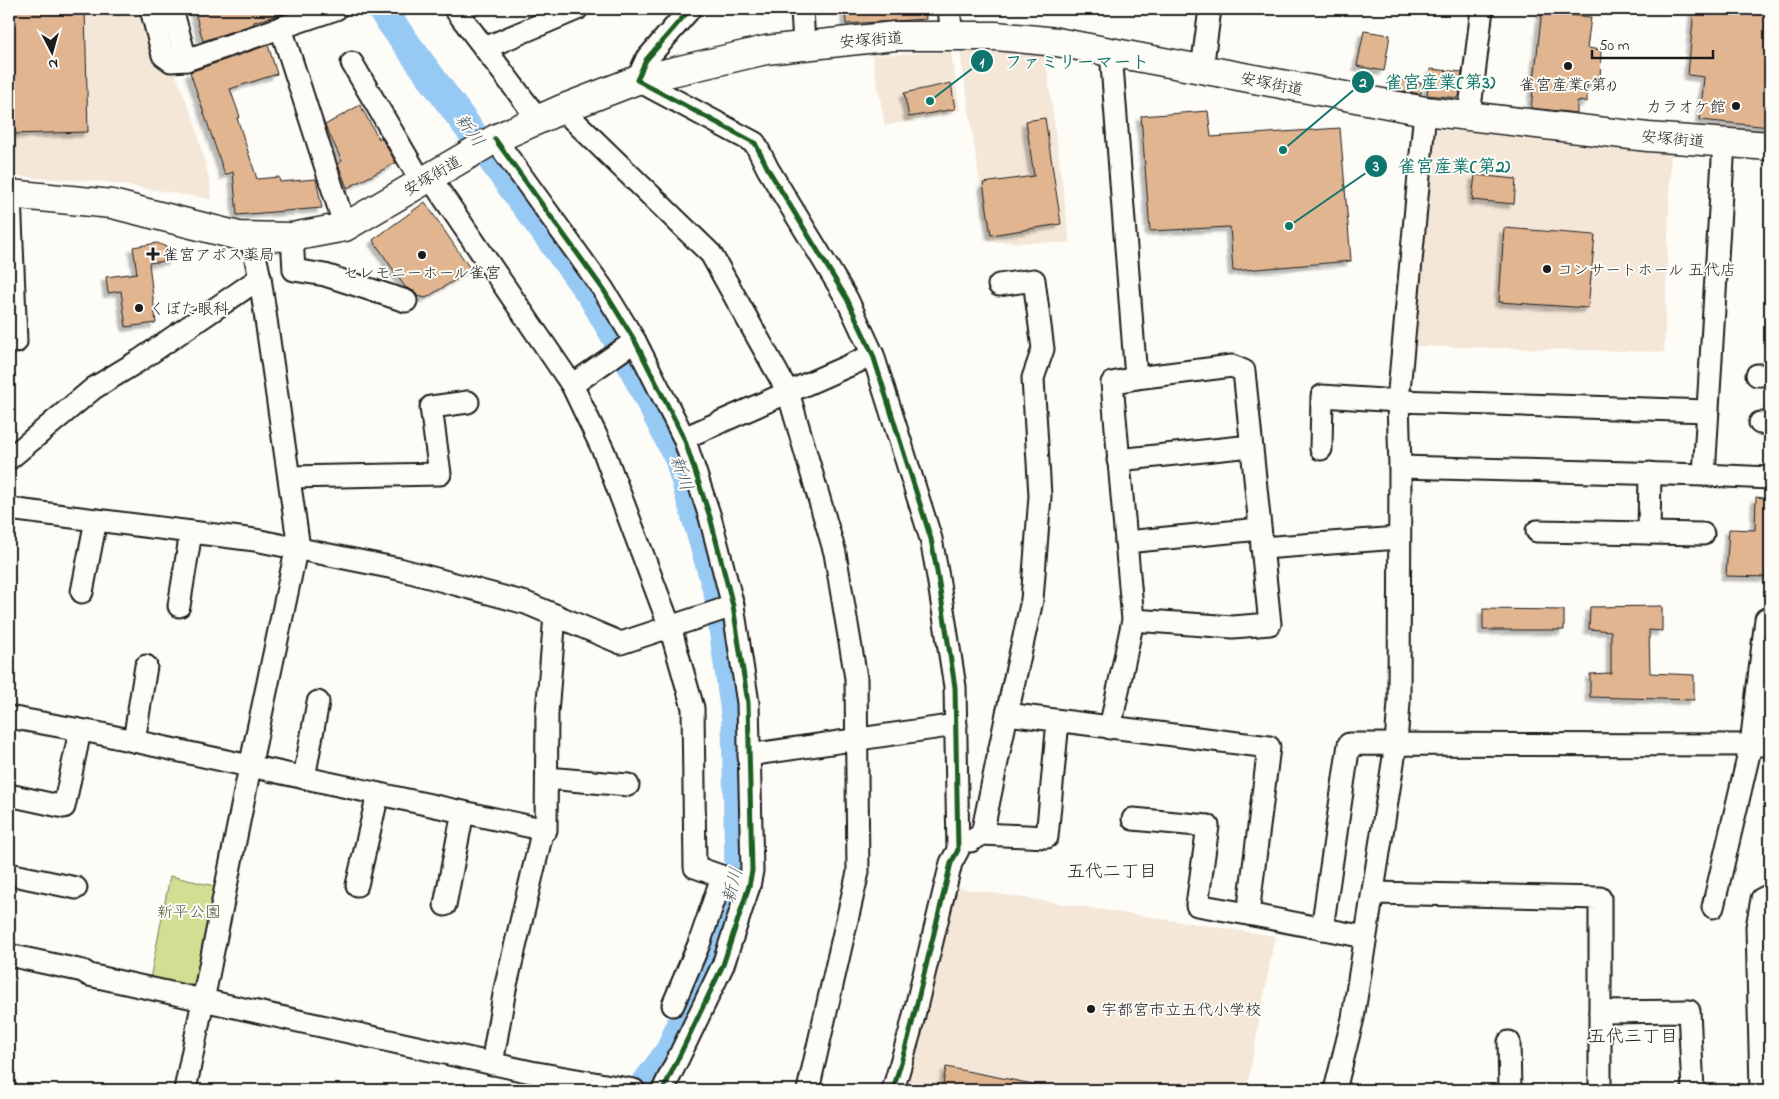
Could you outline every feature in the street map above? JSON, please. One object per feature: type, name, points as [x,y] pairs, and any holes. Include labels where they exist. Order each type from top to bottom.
[{"type":"main road","name":"安塚街道","points":[[10,195],[112,204],[221,232],[251,237],[292,237],[345,227],[425,178],[486,144],[550,114],[637,80],[766,50],[895,36],[996,36],[1057,42],[1425,111],[1648,137],[1770,146]]},
{"type":"street","points":[[151,9],[163,55],[171,61],[186,60],[336,9]]},
{"type":"street","points":[[172,9],[186,60]]},
{"type":"street","points":[[454,9],[485,48],[550,114],[711,254],[788,392],[839,568],[856,678],[858,872],[808,1090]]},
{"type":"street","points":[[485,48],[549,14],[577,9]]},
{"type":"street","points":[[690,9],[646,60],[637,80],[755,143],[768,169],[847,299],[873,355],[931,539],[955,687],[958,850],[952,863],[910,1032],[893,1090]]},
{"type":"street","points":[[802,9],[804,45]]},
{"type":"street","points":[[949,9],[952,36]]},
{"type":"street","points":[[1202,69],[1210,9]]},
{"type":"street","points":[[1469,116],[1482,9]]},
{"type":"street","points":[[281,28],[345,227]]},
{"type":"street","points":[[1111,52],[1136,378]]},
{"type":"street","points":[[352,63],[425,178],[572,385],[604,452],[670,627],[693,708],[695,867],[736,881]]},
{"type":"street","points":[[1335,1090],[1353,1018],[1396,744],[1399,702],[1400,467],[1398,402],[1425,111]]},
{"type":"street","points":[[1704,475],[1724,143]]},
{"type":"street","points":[[486,144],[603,289],[627,347],[684,438],[710,517],[723,609],[748,703],[752,871],[736,881],[699,944],[673,1006]]},
{"type":"street","points":[[10,195],[16,342]]},
{"type":"street","points":[[185,1090],[298,541],[260,278],[251,237]]},
{"type":"street","points":[[292,237],[294,270],[325,274],[406,301]]},
{"type":"street","points":[[9,459],[94,388],[140,360],[260,278]]},
{"type":"street","points":[[982,834],[1032,600],[1040,496],[1033,378],[1043,349],[1034,280],[999,285]]},
{"type":"street","points":[[572,385],[627,347]]},
{"type":"street","points":[[684,438],[873,355]]},
{"type":"street","points":[[1110,728],[1133,620],[1112,383],[1136,378],[1232,366],[1244,371],[1270,624],[1233,627],[1133,620]]},
{"type":"street","points":[[1321,449],[1322,396],[1398,402],[1708,411]]},
{"type":"street","points":[[289,476],[440,474],[431,407],[468,402]]},
{"type":"street","points":[[1118,460],[1251,446]]},
{"type":"street","points":[[1400,467],[1770,478]]},
{"type":"street","points":[[1650,473],[1650,533]]},
{"type":"street","points":[[9,509],[191,532],[297,548],[460,584],[526,603],[621,643],[723,609]]},
{"type":"street","points":[[82,592],[96,520]]},
{"type":"street","points":[[1537,531],[1703,534]]},
{"type":"street","points":[[178,606],[191,532]]},
{"type":"street","points":[[1126,542],[1261,538],[1399,538]]},
{"type":"street","points":[[9,717],[134,741],[546,830],[547,713],[555,615]]},
{"type":"street","points":[[1713,907],[1761,745],[1766,619],[1770,620]]},
{"type":"street","points":[[134,741],[146,666]]},
{"type":"street","points":[[304,778],[318,702]]},
{"type":"street","points":[[1007,714],[1269,747],[1248,914]]},
{"type":"street","points":[[958,850],[982,834],[1048,837],[1058,721]]},
{"type":"street","points":[[749,755],[956,725]]},
{"type":"street","points":[[9,795],[64,807],[80,731]]},
{"type":"street","points":[[1322,929],[1349,744],[1761,745]]},
{"type":"street","points":[[547,778],[628,784]]},
{"type":"street","points":[[357,885],[378,794]]},
{"type":"street","points":[[445,905],[463,812]]},
{"type":"street","points":[[1133,819],[1208,826],[1197,905],[1365,937]]},
{"type":"street","points":[[492,1064],[506,989],[542,829]]},
{"type":"street","points":[[9,874],[76,888]]},
{"type":"street","points":[[663,1090],[722,965],[736,881]]},
{"type":"street","points":[[1373,893],[1600,898],[1600,1090]]},
{"type":"street","points":[[1761,1090],[1765,1063],[1764,979],[1756,927],[1762,899],[1770,895]]},
{"type":"street","points":[[9,955],[492,1064],[630,1090]]},
{"type":"street","points":[[1600,1012],[1689,1011],[1693,1090]]},
{"type":"street","points":[[1508,1042],[1510,1090]]},
{"type":"shaded area","points":[[9,9],[145,9],[160,62],[175,73],[194,120],[210,183],[211,199],[105,182],[9,176]]},
{"type":"shaded area","points":[[960,51],[1045,54],[1070,243],[989,242]]},
{"type":"shaded area","points":[[951,52],[960,110],[885,126],[872,55]]},
{"type":"shaded area","points":[[1433,129],[1671,150],[1664,352],[1416,346]]},
{"type":"shaded area","name":"宇都宮市立五代小学校","points":[[953,887],[1275,936],[1248,1082],[1277,1090],[899,1090]]},
{"type":"green space","name":"新平公園","points":[[170,876],[219,887],[198,992],[149,984]]},
{"type":"building","points":[[9,9],[85,9],[88,132],[9,134]]},
{"type":"building","points":[[194,9],[286,9],[286,13],[254,22],[254,24],[203,41]]},
{"type":"building","points":[[845,9],[925,9],[926,19],[846,24]]},
{"type":"building","name":"雀宮産業(第1)","points":[[1542,9],[1568,9],[1567,15],[1591,17],[1587,48],[1601,50],[1600,83],[1587,83],[1587,102],[1577,101],[1577,113],[1531,108]]},
{"type":"building","points":[[1694,9],[1770,9],[1770,127],[1700,120],[1704,77],[1688,75]]},
{"type":"building","points":[[1364,31],[1390,35],[1384,71],[1357,66]]},
{"type":"building","points":[[268,45],[277,74],[230,89],[240,117],[237,118],[257,179],[279,177],[280,182],[316,179],[322,208],[237,215],[233,172],[225,175],[190,72]]},
{"type":"building","points":[[1430,69],[1462,72],[1459,98],[1427,95]]},
{"type":"building","points":[[1398,80],[1422,83],[1421,94],[1397,90]]},
{"type":"building","points":[[951,83],[955,109],[909,117],[904,93]]},
{"type":"building","points":[[360,105],[379,139],[381,137],[396,163],[347,188],[338,164],[342,161],[325,125]]},
{"type":"building","points":[[1208,111],[1211,137],[1340,128],[1351,261],[1233,271],[1230,227],[1150,231],[1141,116]]},
{"type":"building","points":[[1045,118],[1061,224],[991,235],[983,183],[1034,176],[1026,121]]},
{"type":"building","points":[[1475,175],[1516,179],[1514,204],[1472,200]]},
{"type":"building","name":"セレモニーホール雀宮","points":[[425,202],[471,270],[426,298],[417,296],[415,292],[405,287],[373,240]]},
{"type":"building","name":"コンサートホール 五代店","points":[[1504,228],[1595,235],[1588,308],[1499,302]]},
{"type":"building","name":"くぼた眼科","points":[[157,243],[171,249],[173,260],[149,263],[156,323],[126,327],[121,291],[108,293],[106,277],[137,273],[133,247]]},
{"type":"building","points":[[1756,497],[1770,499],[1770,577],[1726,576],[1729,529],[1755,530]]},
{"type":"building","points":[[1662,606],[1662,631],[1649,630],[1650,673],[1694,675],[1694,700],[1590,697],[1590,674],[1611,673],[1611,631],[1589,629],[1590,607]]},
{"type":"building","points":[[1483,609],[1564,610],[1564,630],[1483,630]]},
{"type":"building","points":[[946,1067],[1033,1084],[1032,1090],[942,1090]]},
{"type":"waterway","name":"新川","points":[[381,9],[592,296],[628,358],[679,459],[718,593],[736,720],[739,870],[722,922],[670,1051],[641,1090]]},
{"type":"cycle path","points":[[690,9],[646,60],[637,80],[755,143],[768,169],[847,299],[873,355],[931,539],[955,687],[958,850],[951,863],[910,1032],[893,1090]]},
{"type":"cycle path","points":[[495,139],[603,289],[635,341],[684,438],[710,517],[733,606],[748,703],[752,871],[749,886],[723,965],[663,1090]]},
{"type":"place","name":"雀宮産業(第1)","points":[[1568,66]]},
{"type":"place","name":"ファミリーマート","points":[[930,101]]},
{"type":"place","name":"カラオケ館","points":[[1736,106]]},
{"type":"place","name":"雀宮産業(第3)","points":[[1283,150]]},
{"type":"place","name":"雀宮産業(第2)","points":[[1289,226]]},
{"type":"place","name":"雀宮アポス薬局","points":[[153,254]]},
{"type":"place","name":"セレモニーホール雀宮","points":[[422,255]]},
{"type":"place","name":"コンサートホール 五代店","points":[[1547,269]]},
{"type":"place","name":"くぼた眼科","points":[[139,308]]},
{"type":"place","name":"宇都宮市立五代小学校","points":[[1091,1009]]},
{"type":"district","name":"五代二丁目","points":[[1112,871]]},
{"type":"district","name":"五代三丁目","points":[[1633,1036]]}]
